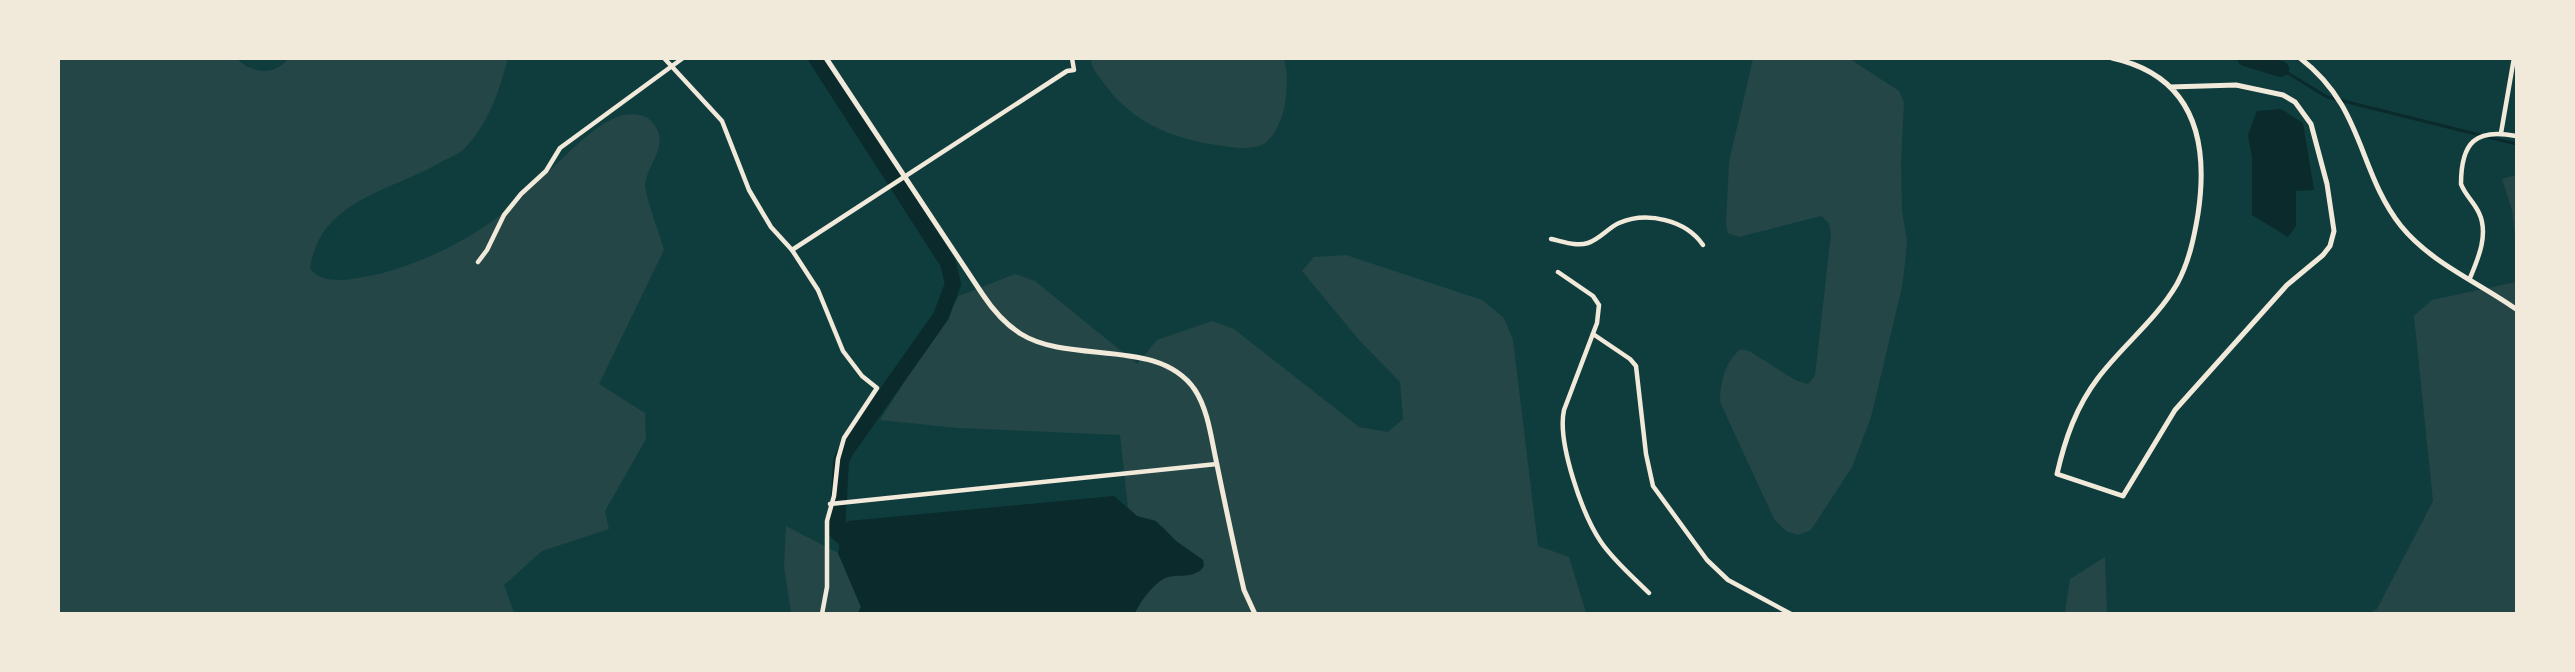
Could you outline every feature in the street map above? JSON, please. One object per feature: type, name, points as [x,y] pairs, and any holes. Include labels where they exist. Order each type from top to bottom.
[{"type":"street","points":[[664,58],[722,122],[749,190],[771,227],[792,250],[818,290],[843,351],[862,376],[877,388],[844,438],[838,459],[834,496],[827,521],[826,587],[822,614]]},
{"type":"street","points":[[478,262],[487,250],[504,215],[520,194],[546,171],[560,148],[682,58]]},
{"type":"street","points":[[826,58],[902,176],[994,311],[1021,334],[1046,344],[1157,362],[1183,376],[1195,391],[1204,408],[1244,590],[1255,614]]},
{"type":"street","points":[[792,250],[902,176],[1067,71],[1074,70],[1072,58]]},
{"type":"street","points":[[2112,58],[2142,68],[2170,87],[2187,110],[2199,138],[2201,152],[2200,201],[2187,262],[2159,311],[2088,392],[2074,417],[2057,474],[2123,496],[2175,410],[2287,285],[2323,255],[2330,246],[2334,231],[2327,184],[2311,124],[2295,102],[2276,93],[2236,85],[2170,87]]},
{"type":"street","points":[[2300,58],[2323,78],[2347,112],[2385,202],[2401,225],[2429,254],[2517,309]]},
{"type":"street","points":[[2501,133],[2514,58]]},
{"type":"street","points":[[2470,278],[2482,250],[2480,215],[2464,192],[2461,174],[2466,154],[2475,137],[2501,133],[2517,136]]},
{"type":"street","points":[[1551,239],[1576,244],[1587,243],[1618,223],[1650,218],[1680,224],[1695,233],[1703,245]]},
{"type":"street","points":[[1558,272],[1593,296],[1599,305],[1593,334],[1564,410],[1561,424],[1565,451],[1588,515],[1601,542],[1649,593]]},
{"type":"street","points":[[1593,334],[1630,358],[1636,366],[1646,454],[1653,486],[1665,505],[1707,560],[1728,580],[1791,614]]},
{"type":"street","points":[[830,504],[1216,464]]},
{"type":"shaded area","points":[[58,59],[237,59],[250,68],[263,71],[276,68],[288,59],[508,59],[497,95],[487,117],[465,148],[454,156],[360,200],[328,227],[317,245],[310,268],[323,278],[335,280],[371,276],[390,271],[428,257],[465,239],[498,217],[581,141],[608,121],[635,114],[648,118],[657,129],[659,145],[647,175],[645,189],[664,250],[599,384],[645,413],[646,439],[605,511],[609,529],[542,551],[504,585],[514,613],[59,613]]},
{"type":"shaded area","points":[[1091,59],[1284,59],[1287,81],[1284,110],[1273,134],[1259,146],[1233,147],[1184,138],[1153,126],[1126,107],[1097,74]]},
{"type":"shaded area","points":[[1753,59],[1850,59],[1899,91],[1904,102],[1901,162],[1902,210],[1907,241],[1905,263],[1902,287],[1871,417],[1852,467],[1811,530],[1798,535],[1786,531],[1774,519],[1720,402],[1724,373],[1731,360],[1741,349],[1749,351],[1797,381],[1808,384],[1815,376],[1831,234],[1829,223],[1821,216],[1739,237],[1728,233],[1726,225],[1729,162]]},
{"type":"shaded area","points":[[2281,109],[2303,123],[2314,190],[2296,191],[2296,226],[2288,237],[2252,215],[2252,157],[2248,135],[2257,111]]},
{"type":"shaded area","points":[[2516,175],[2516,245],[2512,210],[2502,179]]},
{"type":"shaded area","points":[[1346,255],[1482,300],[1504,318],[1513,340],[1538,546],[1569,557],[1586,613],[1135,613],[1152,587],[1162,579],[1201,571],[1203,560],[1176,541],[1163,527],[1137,516],[1128,508],[1120,435],[958,428],[880,420],[959,296],[1015,274],[1035,281],[1137,364],[1157,340],[1212,321],[1234,329],[1359,427],[1388,432],[1403,419],[1400,382],[1359,340],[1302,271],[1314,257]]},
{"type":"shaded area","points":[[2516,282],[2516,613],[2367,614],[2377,609],[2433,501],[2414,316],[2432,300]]},
{"type":"shaded area","points":[[1114,496],[1137,516],[1156,521],[1176,541],[1203,560],[1204,566],[1196,573],[1163,579],[1153,587],[1135,613],[858,613],[861,607],[838,553],[844,524],[848,521]]},
{"type":"shaded area","points":[[786,526],[838,553],[861,607],[858,613],[791,613],[784,567]]},
{"type":"shaded area","points":[[2105,557],[2107,613],[2065,613],[2070,579]]},
{"type":"waterway","points":[[816,58],[948,263],[953,284],[941,316],[845,452],[841,461],[837,532],[857,550]]},
{"type":"waterway","points":[[2245,58],[2281,69]]},
{"type":"waterway","points":[[2281,69],[2327,97],[2516,144]]}]
